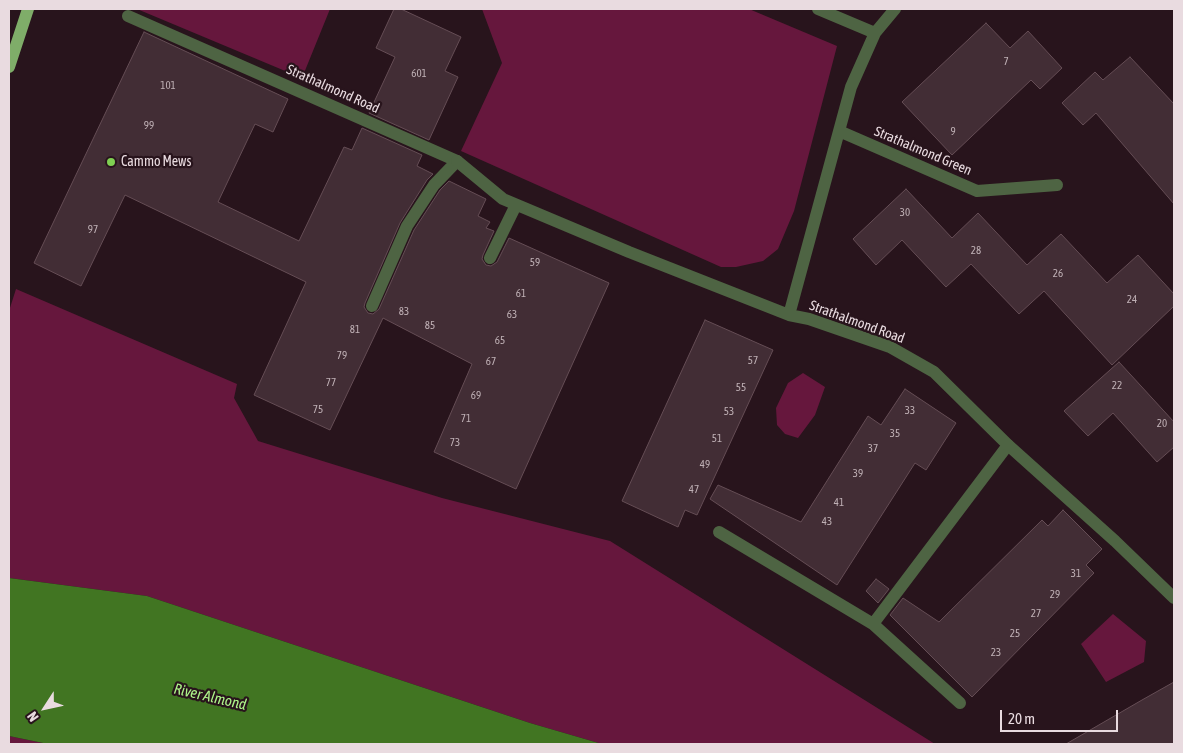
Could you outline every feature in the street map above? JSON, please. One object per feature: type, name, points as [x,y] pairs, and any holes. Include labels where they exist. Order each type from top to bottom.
[{"type":"main road","points":[[9,67],[28,9]]},
{"type":"street","points":[[818,9],[876,33]]},
{"type":"street","points":[[788,315],[851,87],[876,33],[895,9]]},
{"type":"street","name":"Strathalmond Road","points":[[128,16],[457,161],[502,199],[788,315],[809,320],[890,348],[934,372],[1008,445],[1115,541],[1174,598]]},
{"type":"street","name":"Strathalmond Green","points":[[838,131],[977,191],[1057,185]]},
{"type":"street","points":[[372,306],[407,226],[434,185],[457,161]]},
{"type":"street","points":[[490,258],[516,205]]},
{"type":"street","points":[[873,624],[1008,445]]},
{"type":"street","points":[[719,532],[873,624],[960,703]]},
{"type":"shaded area","points":[[137,9],[330,9],[302,78]]},
{"type":"shaded area","points":[[482,9],[749,9],[837,46],[794,211],[778,249],[763,261],[736,267],[721,267],[461,151],[502,63]]},
{"type":"shaded area","points":[[16,289],[237,384],[234,398],[258,441],[442,498],[610,541],[935,744],[602,744],[530,723],[147,596],[9,578],[9,311]]},
{"type":"shaded area","points":[[803,373],[825,387],[815,415],[798,438],[785,434],[777,425],[776,408],[788,383]]},
{"type":"shaded area","points":[[1113,614],[1146,641],[1144,662],[1106,682],[1081,644]]},
{"type":"shaded area","points":[[9,736],[48,744],[9,744]]},
{"type":"water","name":"River Almond","points":[[9,578],[147,596],[530,723],[602,744],[48,744],[9,736]]},
{"type":"building","points":[[394,9],[401,9],[461,37],[445,71],[458,77],[429,140],[369,113],[395,57],[376,48]]},
{"type":"building","points":[[986,23],[1010,48],[1028,31],[1062,68],[1040,89],[1031,80],[952,155],[902,102]]},
{"type":"building","points":[[144,32],[288,99],[273,132],[255,124],[218,202],[299,241],[344,147],[352,150],[362,128],[422,155],[417,166],[433,174],[427,180],[400,223],[365,303],[364,307],[368,313],[373,314],[379,309],[414,230],[440,190],[449,181],[486,199],[478,216],[490,222],[486,228],[494,231],[482,259],[486,265],[491,266],[497,262],[509,238],[609,283],[516,489],[434,452],[472,364],[383,318],[330,430],[254,395],[306,282],[125,195],[81,286],[34,263]]},
{"type":"building","points":[[1130,57],[1174,104],[1174,204],[1096,113],[1083,125],[1062,103],[1095,72],[1103,80]]},
{"type":"building","points":[[906,189],[952,238],[978,213],[1027,265],[1061,234],[1107,283],[1138,255],[1174,294],[1174,306],[1112,365],[1044,291],[1019,314],[971,264],[946,287],[902,240],[876,265],[853,239]]},
{"type":"building","points":[[705,320],[773,350],[697,515],[685,510],[678,527],[622,501]]},
{"type":"building","points":[[1119,362],[1174,422],[1174,447],[1157,462],[1113,413],[1088,436],[1064,411]]},
{"type":"building","points":[[905,389],[956,423],[926,470],[915,463],[837,585],[710,499],[718,485],[801,522],[868,416],[881,425]]},
{"type":"building","points":[[1063,510],[1102,549],[1086,565],[1094,573],[972,697],[890,615],[903,598],[939,622],[1042,520],[1048,526]]},
{"type":"building","points":[[876,579],[889,589],[878,603],[866,591]]},
{"type":"building","points":[[1174,682],[1174,744],[1066,744],[1142,700]]},
{"type":"place","name":"Cammo Mews","points":[[111,162]]}]
